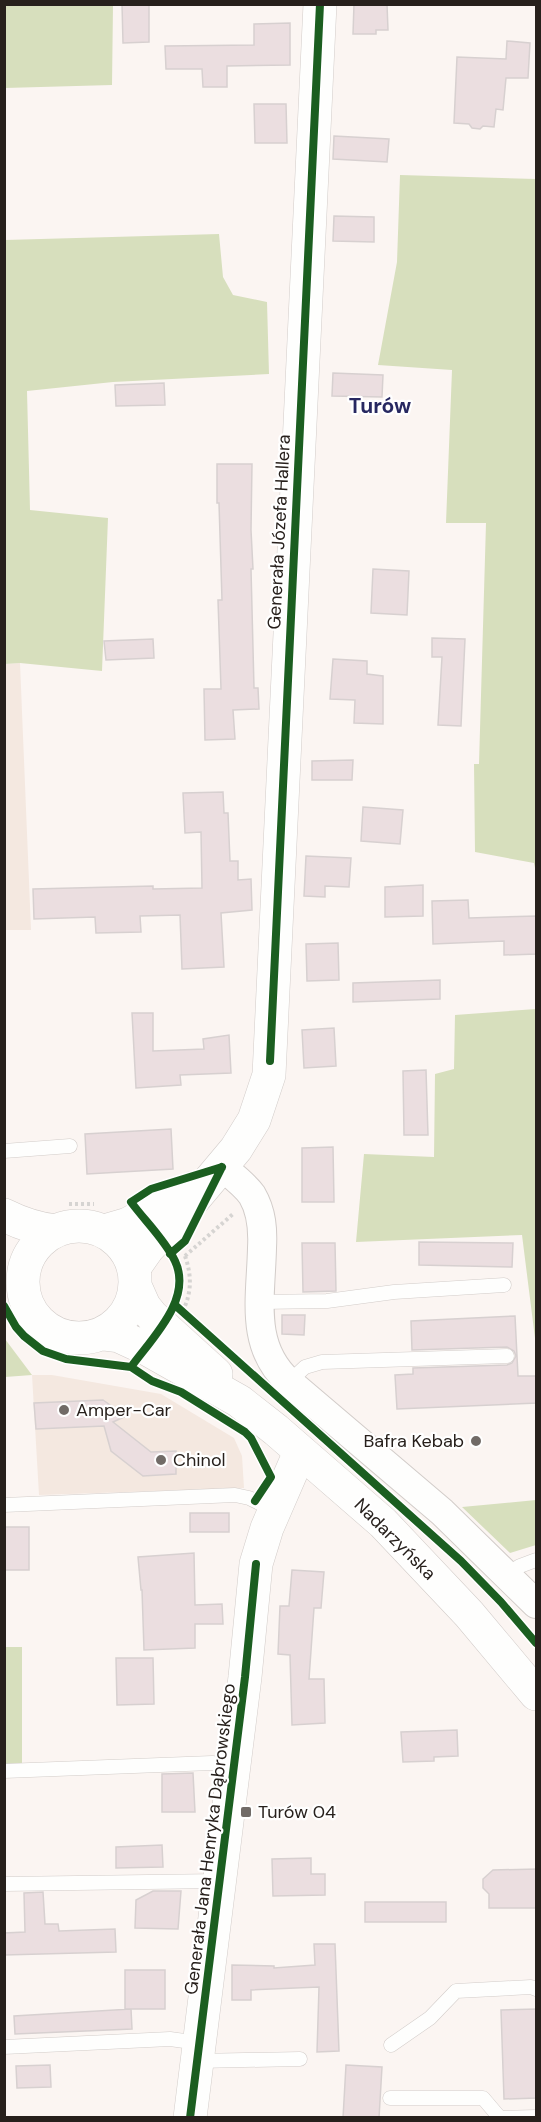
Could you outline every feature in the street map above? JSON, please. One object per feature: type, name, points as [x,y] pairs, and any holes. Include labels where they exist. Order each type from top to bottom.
[{"type":"street","name":"Generała Józefa Hallera","points":[[135,1278],[147,1248],[261,1123],[270,1061],[320,4]]},
{"type":"street","name":"Generała Józefa Hallera","points":[[101,1218],[128,1224],[215,1173]]},
{"type":"street","points":[[215,1173],[244,1185],[253,1197],[261,1220],[261,1335],[272,1363],[289,1382],[442,1512],[537,1604]]},
{"type":"street","points":[[4,1215],[24,1225],[40,1229],[60,1217]]},
{"type":"street","points":[[60,1217],[65,1227],[85,1226],[101,1218],[126,1250],[135,1278],[134,1298],[125,1315],[103,1334],[74,1338],[55,1333],[39,1322],[28,1305],[23,1276],[25,1267],[34,1249],[48,1235],[60,1217]]},
{"type":"street","points":[[4,1248],[23,1276]]},
{"type":"street","name":"Nadarzyńska","points":[[135,1278],[144,1306],[152,1316],[213,1370],[239,1401],[383,1522],[469,1614],[537,1694]]},
{"type":"street","name":"Nadarzyńska","points":[[103,1334],[119,1336],[132,1341],[239,1401]]},
{"type":"street","name":"Generała Jana Henryka Dąbrowskiego","points":[[190,2118],[234,1767],[256,1564],[274,1510],[300,1452]]},
{"type":"lane","points":[[4,1150],[69,1146]]},
{"type":"lane","points":[[261,1302],[327,1301],[394,1293],[504,1285]]},
{"type":"lane","points":[[289,1382],[305,1367],[322,1362],[507,1356]]},
{"type":"lane","points":[[4,1505],[235,1495],[249,1498],[274,1510]]},
{"type":"lane","points":[[507,1574],[537,1560]]},
{"type":"lane","points":[[4,1771],[212,1763],[234,1767]]},
{"type":"lane","points":[[4,1884],[219,1881]]},
{"type":"lane","points":[[391,2045],[430,2018],[456,1991],[531,1987],[537,1989]]},
{"type":"lane","points":[[4,2047],[170,2039],[198,2052],[300,2060]]},
{"type":"lane","points":[[390,2098],[483,2097],[500,2118],[537,2117]]},
{"type":"path","points":[[183,1311],[190,1280],[185,1256],[239,1209]]},
{"type":"path","points":[[60,1217],[101,1218]]},
{"type":"shaded area","points":[[20,663],[31,930],[5,930],[4,664]]},
{"type":"shaded area","points":[[32,1375],[52,1375],[161,1394],[234,1438],[242,1456],[244,1488],[39,1495]]},
{"type":"green space","points":[[4,5],[113,5],[112,85],[5,88]]},
{"type":"green space","points":[[400,175],[536,179],[536,873],[534,863],[475,852],[474,764],[479,764],[486,523],[446,523],[452,370],[378,365],[397,262]]},
{"type":"green space","points":[[219,234],[223,277],[233,295],[267,302],[269,374],[113,382],[27,391],[30,510],[108,518],[102,671],[20,663],[5,664],[5,240]]},
{"type":"green space","points":[[536,1009],[536,1346],[522,1235],[356,1242],[364,1154],[434,1157],[435,1074],[454,1069],[455,1015]]},
{"type":"green space","points":[[5,1339],[32,1375],[5,1377]]},
{"type":"green space","points":[[536,1500],[536,1545],[510,1553],[462,1507]]},
{"type":"green space","points":[[5,1647],[22,1647],[22,1767],[5,1767]]},
{"type":"building","points":[[122,4],[149,4],[149,42],[123,43]]},
{"type":"building","points":[[354,4],[387,4],[388,30],[376,30],[376,34],[353,34]]},
{"type":"building","points":[[290,23],[290,65],[227,66],[227,87],[203,87],[202,69],[166,69],[165,46],[254,45],[254,24]]},
{"type":"building","points":[[507,41],[530,43],[528,78],[506,78],[503,110],[496,109],[494,127],[483,126],[480,129],[472,128],[469,124],[454,123],[457,57],[506,59]]},
{"type":"building","points":[[254,104],[286,104],[287,143],[255,143]]},
{"type":"building","points":[[334,136],[389,139],[387,162],[333,159]]},
{"type":"building","points":[[334,216],[374,217],[374,242],[333,241]]},
{"type":"building","points":[[333,373],[383,375],[382,397],[332,396]]},
{"type":"building","points":[[164,383],[165,405],[116,406],[115,385]]},
{"type":"building","points":[[217,464],[252,464],[253,569],[251,569],[254,688],[258,688],[259,709],[233,710],[235,739],[205,740],[204,689],[221,689],[218,600],[222,600]]},
{"type":"building","points":[[373,569],[409,571],[407,615],[371,613]]},
{"type":"building","points":[[432,638],[465,639],[461,726],[438,725],[442,657],[432,657]]},
{"type":"building","points":[[153,639],[154,658],[106,660],[104,641]]},
{"type":"building","points":[[333,659],[367,661],[367,674],[383,676],[383,724],[354,723],[355,700],[330,699]]},
{"type":"building","points":[[353,760],[352,780],[312,780],[312,761]]},
{"type":"building","points":[[223,792],[224,813],[228,813],[230,861],[238,861],[238,880],[251,879],[252,910],[221,913],[224,967],[182,969],[180,915],[140,916],[141,932],[96,933],[95,917],[34,919],[33,889],[153,886],[153,889],[202,888],[201,832],[185,833],[183,793]]},
{"type":"building","points":[[363,807],[403,810],[400,844],[361,841]]},
{"type":"building","points":[[306,856],[351,858],[349,887],[325,886],[325,897],[304,896]]},
{"type":"building","points":[[423,885],[423,916],[385,917],[385,887]]},
{"type":"building","points":[[468,900],[469,918],[537,916],[537,954],[504,955],[504,941],[433,944],[432,901]]},
{"type":"building","points":[[338,943],[339,980],[307,981],[306,944]]},
{"type":"building","points":[[440,980],[440,999],[353,1002],[353,983]]},
{"type":"building","points":[[132,1013],[153,1013],[153,1051],[204,1049],[203,1039],[229,1035],[231,1073],[180,1075],[181,1085],[136,1088]]},
{"type":"building","points":[[334,1028],[336,1066],[304,1068],[302,1030]]},
{"type":"building","points":[[426,1070],[428,1135],[404,1135],[403,1071]]},
{"type":"building","points":[[171,1129],[173,1169],[87,1174],[85,1134]]},
{"type":"building","points":[[333,1147],[334,1202],[302,1202],[302,1148]]},
{"type":"building","points":[[419,1242],[513,1243],[512,1267],[419,1265]]},
{"type":"building","points":[[302,1243],[335,1243],[336,1291],[303,1292]]},
{"type":"building","points":[[282,1315],[305,1315],[304,1335],[282,1334]]},
{"type":"building","points":[[515,1316],[518,1376],[537,1376],[537,1403],[397,1409],[395,1375],[413,1374],[413,1368],[507,1365],[512,1363],[516,1356],[514,1351],[507,1347],[412,1350],[411,1321]]},
{"type":"building","points":[[103,1400],[126,1416],[113,1422],[151,1452],[176,1451],[176,1474],[143,1476],[111,1451],[104,1426],[36,1429],[34,1403]]},
{"type":"building","points":[[190,1513],[229,1513],[229,1532],[190,1532]]},
{"type":"building","points":[[4,1527],[29,1527],[29,1570],[4,1570]]},
{"type":"building","points":[[194,1553],[195,1605],[222,1604],[223,1624],[195,1624],[195,1648],[144,1650],[142,1590],[138,1557]]},
{"type":"building","points":[[292,1570],[324,1572],[321,1608],[314,1608],[309,1679],[324,1679],[325,1723],[292,1725],[290,1655],[278,1654],[280,1606],[289,1606]]},
{"type":"building","points":[[116,1658],[153,1658],[154,1704],[117,1705]]},
{"type":"building","points":[[457,1730],[458,1756],[434,1757],[434,1761],[403,1762],[401,1732]]},
{"type":"building","points":[[193,1773],[195,1812],[162,1812],[162,1774]]},
{"type":"building","points":[[162,1845],[163,1867],[116,1868],[116,1847]]},
{"type":"building","points":[[311,1858],[311,1874],[325,1874],[325,1895],[273,1896],[272,1859]]},
{"type":"building","points":[[537,1869],[537,1908],[489,1908],[489,1894],[483,1888],[483,1879],[493,1870]]},
{"type":"building","points":[[153,1891],[181,1891],[178,1929],[135,1928],[136,1900]]},
{"type":"building","points":[[43,1892],[45,1924],[58,1924],[59,1931],[115,1929],[116,1952],[4,1955],[4,1933],[25,1932],[24,1893]]},
{"type":"building","points":[[365,1902],[446,1902],[446,1922],[365,1922]]},
{"type":"building","points":[[314,1944],[335,1944],[339,2051],[317,2052],[319,1987],[251,1990],[251,2000],[232,2000],[232,1965],[274,1966],[274,1968],[315,1965]]},
{"type":"building","points":[[125,1970],[165,1970],[165,2009],[125,2009]]},
{"type":"building","points":[[131,2009],[132,2029],[15,2034],[14,2016]]},
{"type":"building","points":[[537,2009],[537,2098],[504,2099],[501,2010]]},
{"type":"building","points":[[50,2065],[51,2087],[17,2088],[16,2066]]},
{"type":"building","points":[[346,2065],[382,2067],[379,2118],[343,2118]]},
{"type":"cycle path","points":[[270,1061],[320,4]]},
{"type":"cycle path","points":[[170,1254],[185,1241],[222,1167]]},
{"type":"cycle path","points":[[131,1367],[168,1317],[179,1290],[179,1275],[175,1261],[131,1202],[151,1189],[222,1167]]},
{"type":"cycle path","points":[[175,1305],[461,1561],[501,1602],[536,1643]]},
{"type":"cycle path","points":[[4,1306],[16,1327],[43,1351],[66,1359],[131,1367],[152,1381],[181,1392],[245,1432],[251,1438],[271,1477],[255,1501]]},
{"type":"cycle path","points":[[190,2118],[245,1677],[256,1564]]},
{"type":"place","name":"Amper-Car","points":[[64,1410]]},
{"type":"place","name":"Bafra Kebab","points":[[476,1441]]},
{"type":"place","name":"Chinol","points":[[161,1460]]},
{"type":"place","name":"Turów 04","points":[[246,1812]]},
{"type":"district","name":"Turów","points":[[380,406]]}]
